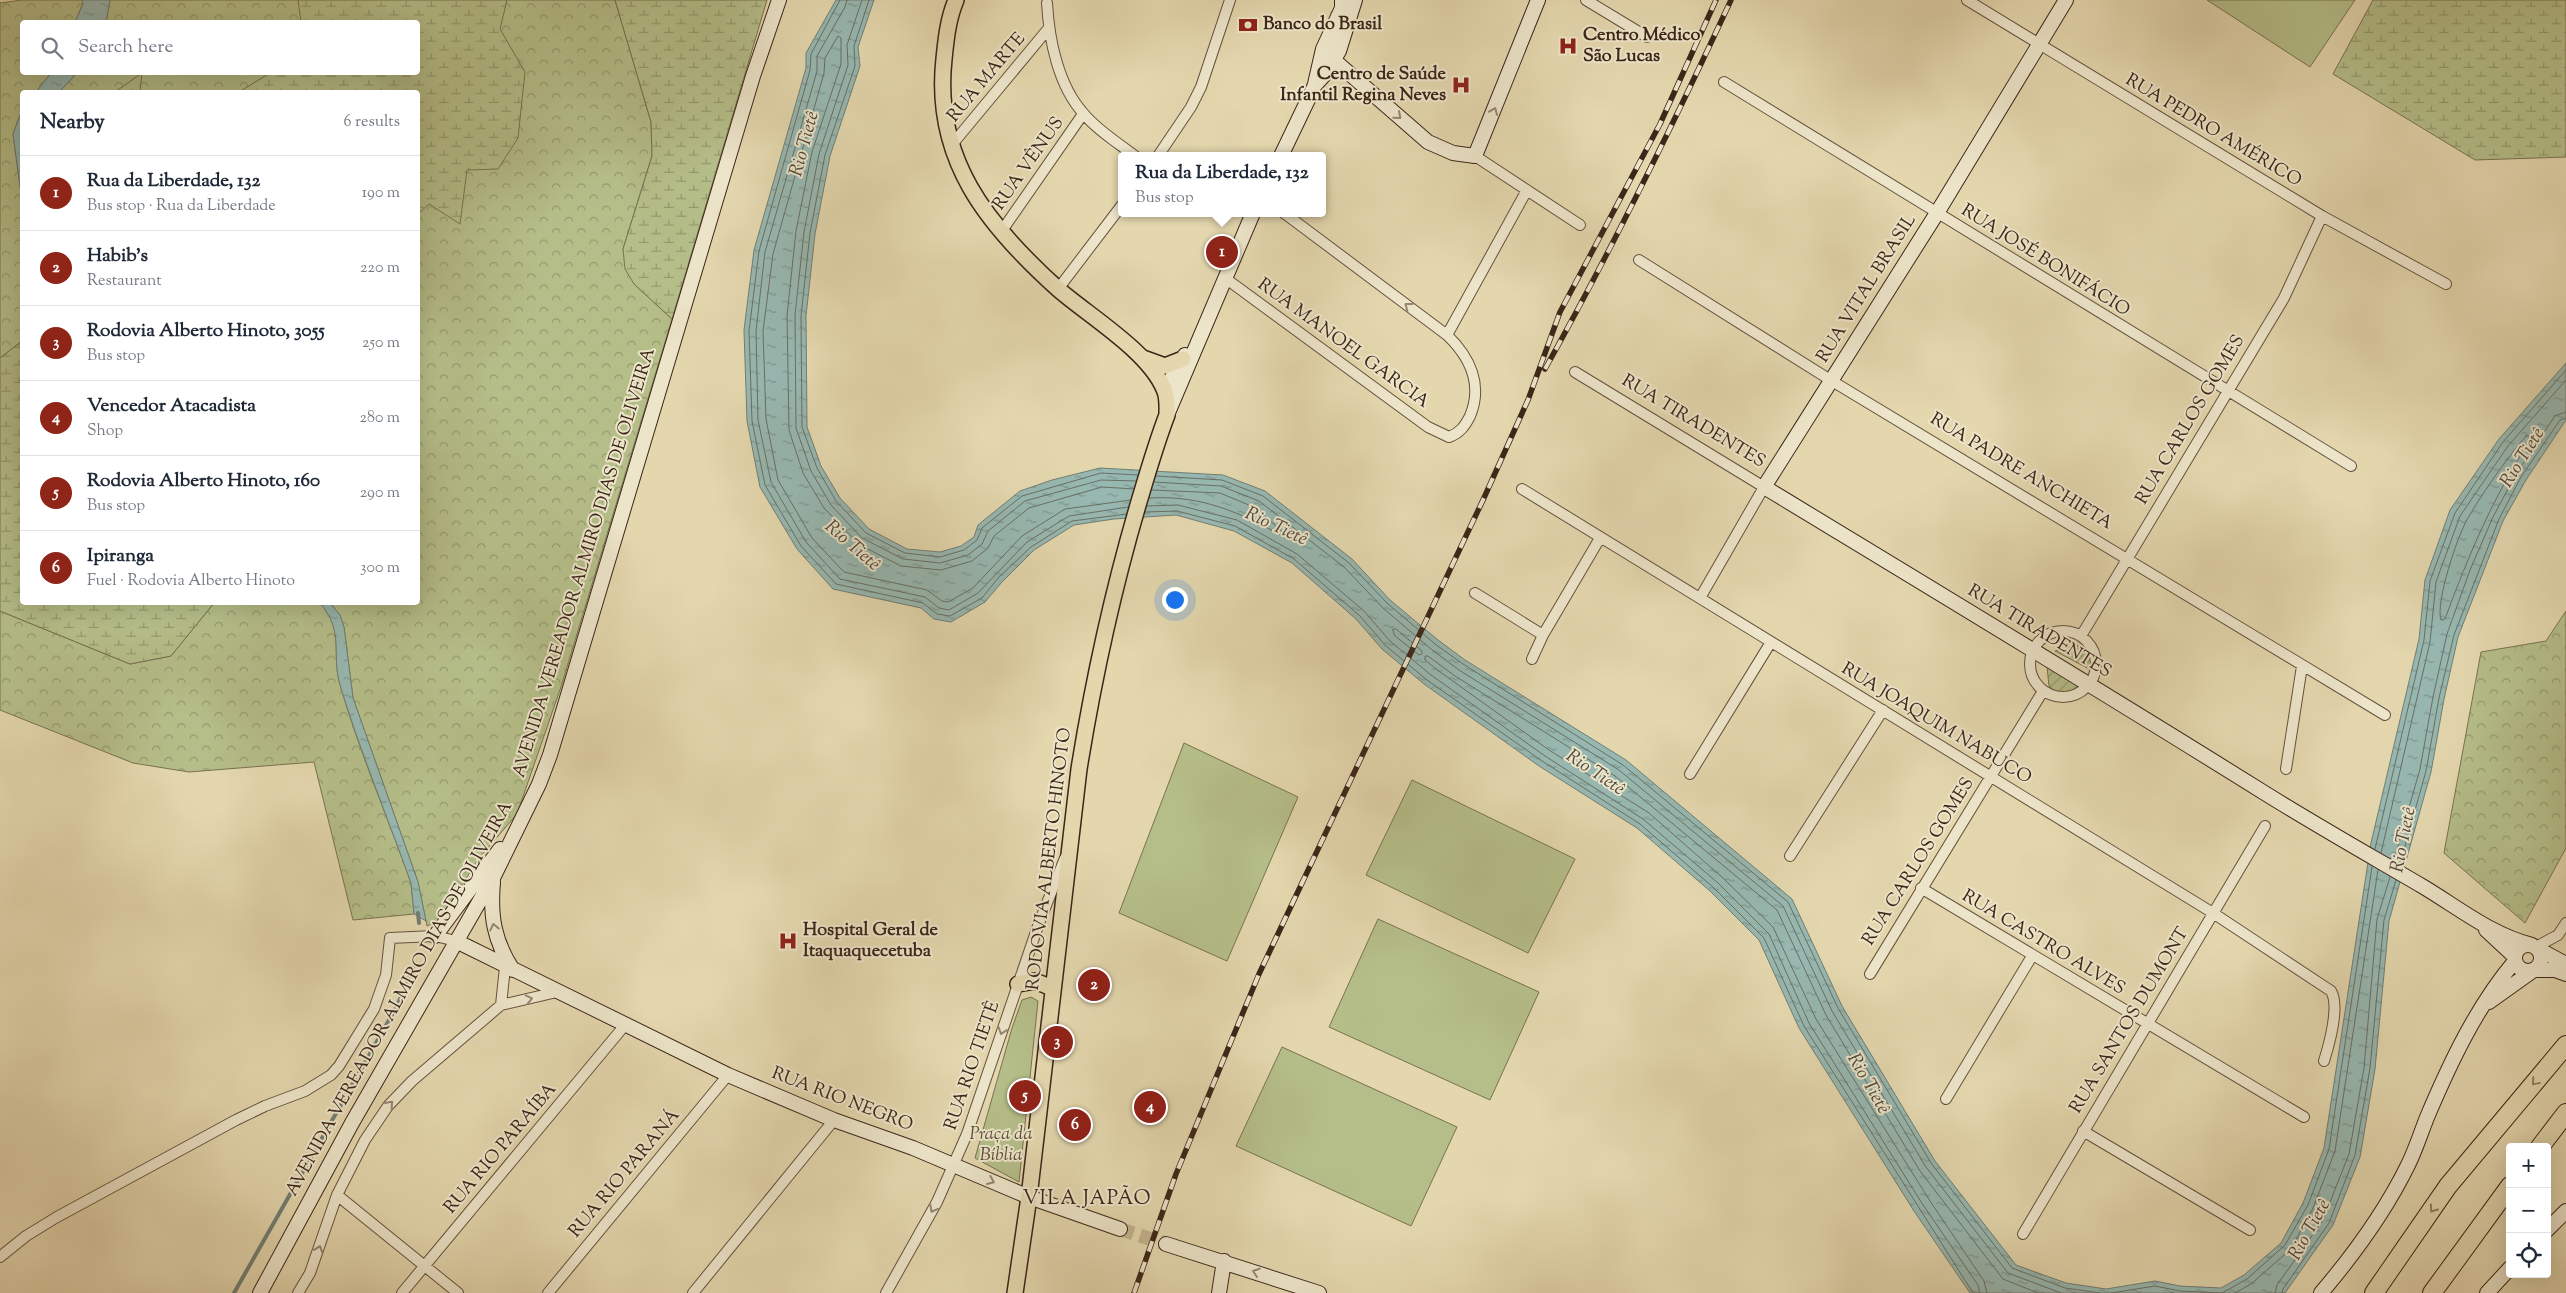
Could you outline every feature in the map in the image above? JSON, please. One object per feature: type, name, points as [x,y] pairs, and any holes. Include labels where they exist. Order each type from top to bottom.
[{"type":"highway","points":[[2374,1293],[2448,1186],[2566,1045]]},
{"type":"highway","points":[[2543,1143],[2566,1114]]},
{"type":"highway","points":[[2432,1293],[2509,1188]]},
{"type":"main road","name":"RODOVIA ALBERTO HINOTO","points":[[956,0],[946,40],[942,75],[942,99],[950,147],[970,190],[1002,232],[1058,289],[1152,369],[1165,390],[1167,415],[1157,440],[1126,543],[1097,664],[1079,769],[1029,1197],[1015,1293]]},
{"type":"main road","points":[[1140,357],[1165,366],[1183,359]]},
{"type":"main road","name":"RODOVIA ALBERTO HINOTO","points":[[1157,440],[1160,409],[1165,390]]},
{"type":"main road","points":[[1018,984],[1036,981],[1052,988]]},
{"type":"street","name":"AVENIDA VEREADOR ALMIRO DIAS DE OLIVEIRA","points":[[260,1293],[347,1131],[494,876],[550,755],[753,76],[779,0]]},
{"type":"street","points":[[1161,152],[1191,107],[1201,87],[1230,0]]},
{"type":"street","points":[[1283,152],[1315,85],[1323,49],[1338,16],[1342,0]]},
{"type":"street","points":[[1315,85],[1335,61],[1355,0]]},
{"type":"street","points":[[1476,156],[1538,0]]},
{"type":"street","points":[[1586,0],[1647,37]]},
{"type":"street","name":"RUA PEDRO AMÉRICO","points":[[1967,0],[2322,216],[2446,284]]},
{"type":"street","name":"RUA VITAL BRASIL","points":[[1700,598],[1764,487],[1937,213],[2038,43],[2066,0]]},
{"type":"street","points":[[1047,3],[1048,28],[1059,71],[1083,114],[1129,152]]},
{"type":"street","points":[[1338,16],[1339,25],[1332,48],[1335,61],[1428,142],[1453,154],[1476,156],[1580,225]]},
{"type":"street","name":"RUA MARTE","points":[[950,147],[1048,28]]},
{"type":"street","name":"RUA JOSÉ BONIFÁCIO","points":[[1724,82],[2351,466]]},
{"type":"street","name":"RUA VÊNUS","points":[[1002,232],[1083,114]]},
{"type":"street","points":[[1289,217],[1447,336],[1526,190]]},
{"type":"street","points":[[1058,289],[1118,209]]},
{"type":"street","name":"RUA CARLOS GOMES","points":[[2081,636],[2291,285],[2322,216]]},
{"type":"street","points":[[1167,415],[1251,217]]},
{"type":"street","name":"RUA PADRE ANCHIETA","points":[[1639,260],[1832,381],[2385,715]]},
{"type":"street","name":"RUA MANOEL GARCIA","points":[[1225,278],[1442,436],[1449,437],[1462,429],[1474,406],[1476,390],[1474,375],[1466,358],[1447,336]]},
{"type":"street","points":[[1165,390],[1197,330],[1209,313]]},
{"type":"street","name":"RUA TIRADENTES","points":[[1575,372],[2033,649],[2350,846],[2424,887],[2482,926],[2512,940],[2536,948],[2566,964]]},
{"type":"street","name":"RUA JOAQUIM NABUCO","points":[[1522,489],[2213,913],[2331,992],[2335,1005],[2330,1044],[2324,1061]]},
{"type":"street","points":[[1532,659],[1543,635],[1600,538]]},
{"type":"street","points":[[1475,593],[1543,635]]},
{"type":"street","points":[[2066,631],[2081,636],[2088,642],[2096,660],[2096,670],[2090,684],[2076,694],[2065,697],[2043,691],[2032,675],[2030,665],[2033,649],[2042,638],[2051,633],[2066,631]]},
{"type":"street","points":[[1690,774],[1771,642]]},
{"type":"street","points":[[2286,768],[2302,666]]},
{"type":"street","name":"RUA CARLOS GOMES","points":[[1870,974],[2043,691]]},
{"type":"street","points":[[1790,856],[1883,710]]},
{"type":"street","points":[[435,936],[522,818]]},
{"type":"street","name":"RUA SANTOS DUMONT","points":[[2023,1234],[2146,1022],[2265,826]]},
{"type":"street","name":"RUA RIO TIETÊ","points":[[886,1293],[937,1202],[968,1134],[1018,984],[1071,841]]},
{"type":"street","points":[[494,876],[490,908],[493,928],[509,969],[501,1005]]},
{"type":"street","name":"RUA CASTRO ALVES","points":[[1921,888],[2304,1118]]},
{"type":"street","points":[[2322,1293],[2352,1256],[2386,1208],[2409,1163],[2450,1068],[2472,1024],[2493,989],[2515,959],[2521,947],[2536,948],[2558,935],[2566,923]]},
{"type":"street","name":"RUA TIRADENTES","points":[[2482,926],[2515,959]]},
{"type":"street","points":[[0,1257],[26,1236],[70,1210],[236,1120],[322,1082],[339,1066],[374,1009],[386,975],[390,938],[435,936],[456,941]]},
{"type":"street","name":"RUA RIO NEGRO","points":[[456,941],[509,969],[728,1075],[834,1120],[954,1165],[1029,1197],[1120,1230]]},
{"type":"street","points":[[2484,1005],[2533,971],[2541,963],[2536,948]]},
{"type":"street","points":[[1946,1100],[2032,956]]},
{"type":"street","points":[[2515,959],[2522,970],[2555,970],[2566,974]]},
{"type":"street","points":[[298,1293],[310,1273],[338,1195],[365,1140],[388,1106],[412,1080],[501,1005],[556,992]]},
{"type":"street","name":"RUA RIO PARAÍBA","points":[[402,1293],[625,1025]]},
{"type":"street","name":"RUA RIO PARANÁ","points":[[548,1293],[728,1075]]},
{"type":"street","points":[[693,1293],[834,1120]]},
{"type":"street","points":[[2083,1131],[2250,1230]]},
{"type":"street","points":[[338,1195],[458,1293]]},
{"type":"street","points":[[2551,1226],[2566,1211]]},
{"type":"street","points":[[1166,1244],[1224,1261],[1319,1293]]},
{"type":"street","points":[[1220,1293],[1224,1261]]},
{"type":"street","points":[[2487,1293],[2506,1272]]},
{"type":"green space","points":[[22,0],[82,0],[83,3],[76,20],[20,20],[20,75],[49,75],[38,90],[20,90],[20,115],[13,134],[20,185],[20,343],[0,358],[0,3]]},
{"type":"green space","points":[[110,0],[615,0],[651,122],[652,156],[623,249],[634,284],[672,319],[561,687],[517,814],[480,857],[439,920],[427,926],[418,882],[353,698],[344,627],[340,615],[332,605],[420,605],[420,90],[61,90],[75,75],[420,75],[420,20],[106,20]]},
{"type":"green space","points":[[298,0],[507,0],[500,29],[525,72],[518,138],[498,169],[467,170],[460,224],[429,204],[420,212],[420,90],[242,90],[267,75],[420,75],[420,20],[301,20]]},
{"type":"green space","points":[[615,0],[767,0],[672,319],[634,284],[625,269],[623,249],[652,156],[651,122]]},
{"type":"green space","points":[[2207,0],[2355,0],[2310,67]]},
{"type":"green space","points":[[2373,0],[2566,0],[2566,157],[2475,160],[2333,74]]},
{"type":"green space","points":[[139,75],[142,75],[140,90],[118,90]]},
{"type":"green space","points":[[20,343],[20,605],[212,605],[171,656],[130,664],[0,611],[0,358]]},
{"type":"green space","points":[[212,605],[321,605],[328,614],[335,633],[340,685],[348,710],[411,883],[414,914],[353,920],[314,762],[189,772],[133,763],[0,710],[0,611],[130,664],[171,656]]},
{"type":"green space","points":[[2566,611],[2566,848],[2525,923],[2444,853],[2481,652],[2546,641]]},
{"type":"green space","points":[[2075,645],[2086,648],[2093,660],[2095,672],[2055,651]]},
{"type":"green space","points":[[2047,667],[2085,688],[2071,694],[2062,694],[2053,690],[2049,686]]},
{"type":"green space","points":[[1184,743],[1298,797],[1227,961],[1119,913]]},
{"type":"green space","points":[[1412,780],[1575,859],[1528,953],[1366,875]]},
{"type":"green space","points":[[1378,919],[1539,992],[1490,1100],[1329,1027]]},
{"type":"green space","name":"Praça da Bíblia","points":[[1031,997],[1038,1001],[1019,1182],[975,1158],[1012,1028],[1022,1000]]},
{"type":"green space","points":[[1282,1047],[1457,1127],[1411,1226],[1236,1146]]},
{"type":"water","points":[[82,0],[110,0],[106,20],[76,20],[83,4]]},
{"type":"water","name":"Rio Tietê","points":[[836,0],[874,0],[858,47],[860,66],[830,156],[815,234],[806,316],[807,427],[821,466],[840,498],[869,529],[907,549],[940,552],[961,546],[974,537],[978,525],[1020,491],[1052,480],[1100,468],[1223,475],[1265,491],[1352,559],[1390,600],[1438,640],[1465,660],[1626,760],[1792,899],[1842,1006],[1935,1161],[2016,1265],[2066,1283],[2106,1289],[2155,1281],[2180,1286],[2221,1288],[2244,1275],[2281,1243],[2303,1203],[2324,1148],[2371,843],[2419,639],[2425,580],[2450,510],[2499,439],[2566,363],[2566,420],[2526,480],[2503,521],[2458,637],[2444,699],[2431,772],[2389,921],[2375,1069],[2360,1157],[2333,1225],[2285,1293],[1970,1293],[1914,1211],[1799,1028],[1759,940],[1710,891],[1637,828],[1539,766],[1424,684],[1382,649],[1356,619],[1292,563],[1234,531],[1176,515],[1114,519],[1074,525],[1034,550],[985,602],[951,622],[934,619],[921,608],[833,589],[797,549],[760,487],[747,421],[744,330],[754,250],[806,68],[806,53]]},
{"type":"water","points":[[49,75],[75,75],[61,90],[38,90]]},
{"type":"water","points":[[20,115],[20,185],[13,134]]},
{"type":"water","points":[[321,605],[332,605],[340,615],[344,627],[353,698],[418,882],[426,921],[414,914],[411,883],[365,760],[340,685],[335,633],[328,614]]},
{"type":"waterway","points":[[418,913],[419,923]]},
{"type":"waterway","points":[[234,1293],[397,1006],[415,963]]},
{"type":"tunnel","points":[[1120,1229],[1166,1244]]},
{"type":"railway","points":[[1134,1293],[1176,1174],[1259,974],[1483,500],[1528,400],[1560,312],[1660,124],[1716,0]]},
{"type":"railway","points":[[1545,369],[1641,186],[1731,0]]},
{"type":"place","name":"Banco do Brasil","points":[[1248,25]]},
{"type":"place","name":"Centro Médico São Lucas","points":[[1568,46]]},
{"type":"place","name":"Centro de Saúde Infantil Regina Neves","points":[[1461,85]]},
{"type":"place","name":"Rua da Liberdade, 132","points":[[1222,252]]},
{"type":"place","name":"Hospital Geral de Itaquaquecetuba","points":[[788,941]]},
{"type":"place","name":"Habib's","points":[[1094,985]]},
{"type":"place","name":"Rodovia Alberto Hinoto, 3055","points":[[1057,1042]]},
{"type":"place","name":"Rodovia Alberto Hinoto, 160","points":[[1025,1096]]},
{"type":"place","name":"Vencedor Atacadista","points":[[1150,1107]]},
{"type":"place","name":"Ipiranga","points":[[1075,1125]]},
{"type":"district","name":"VILA JAPÃO","points":[[1087,1199]]}]
